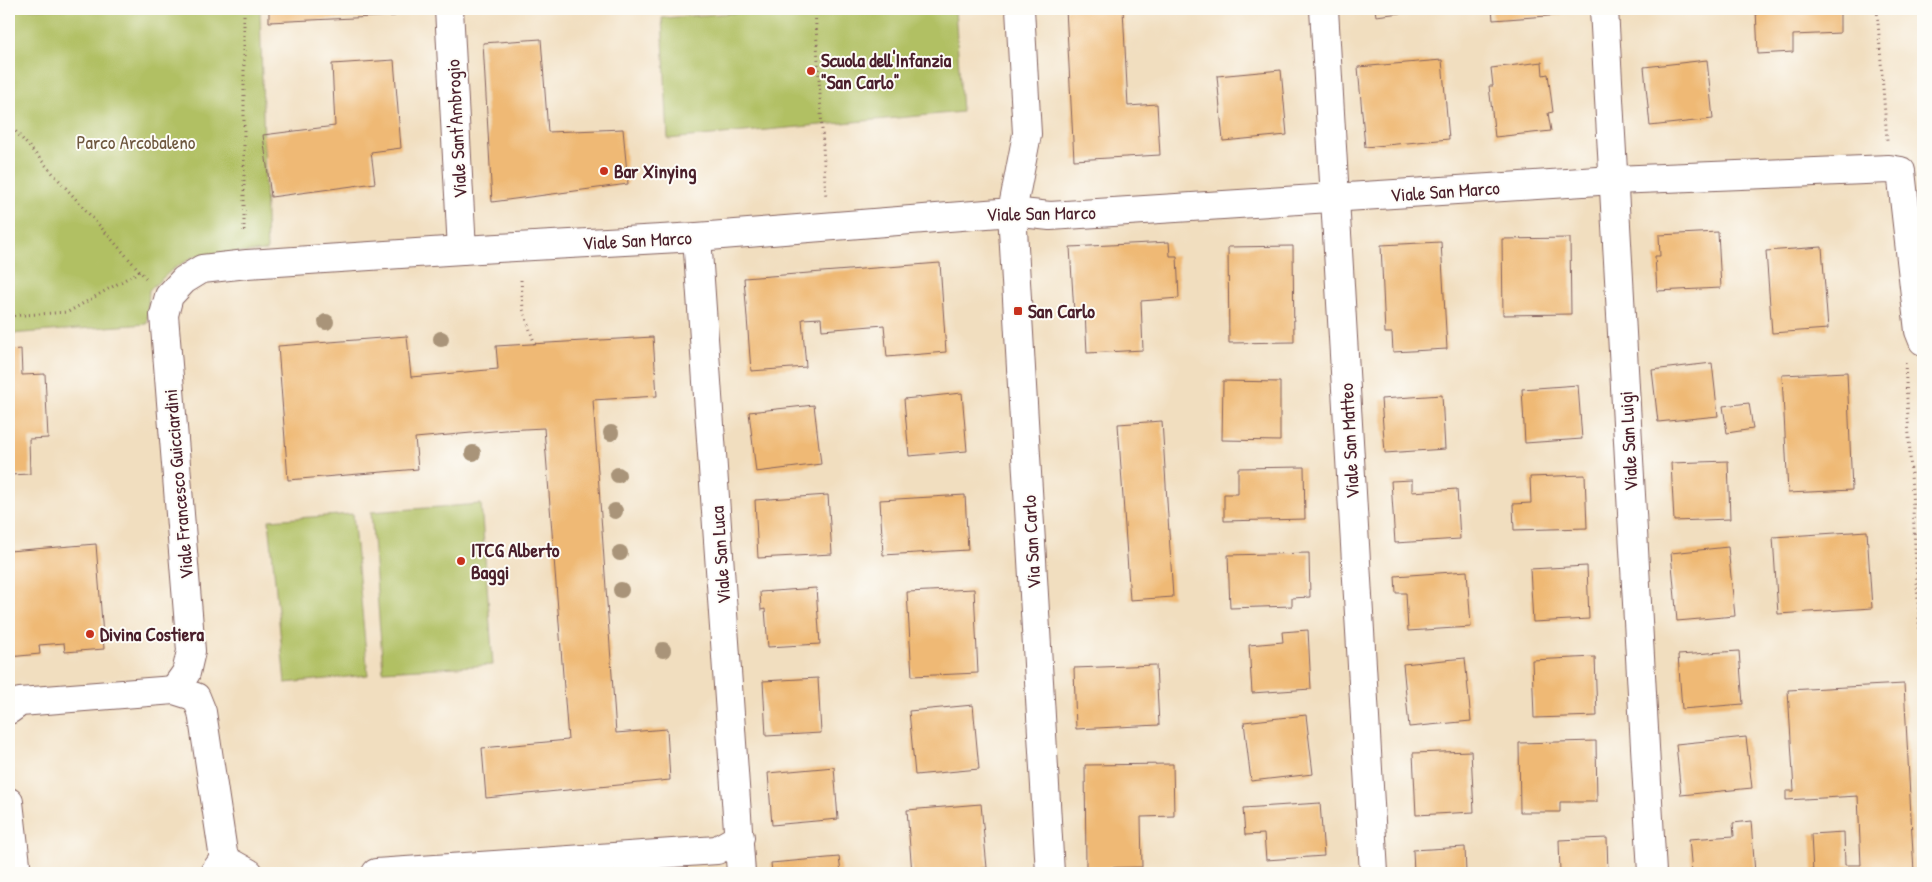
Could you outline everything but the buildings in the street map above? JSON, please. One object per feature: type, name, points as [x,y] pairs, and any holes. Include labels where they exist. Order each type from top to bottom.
[{"type":"street","name":"Viale Sant'Ambrogio","points":[[450,9],[462,250]]},
{"type":"street","name":"Via San Carlo","points":[[1020,9],[1027,134],[1012,212],[1050,873]]},
{"type":"street","name":"Viale San Matteo","points":[[1324,9],[1374,873]]},
{"type":"street","name":"Viale San Luigi","points":[[1604,9],[1652,873]]},
{"type":"street","name":"Viale San Marco","points":[[184,280],[202,269],[247,264],[698,237],[1012,212],[1050,216],[1614,180],[1889,170],[1901,171],[1919,331],[1923,341]]},
{"type":"street","name":"Viale San Luca","points":[[698,237],[741,873]]},
{"type":"street","name":"Viale Francesco Guicciardini","points":[[174,690],[186,673],[191,651],[164,315],[170,296],[184,280]]},
{"type":"street","points":[[9,710],[20,702],[174,690],[196,697],[202,712],[219,866],[249,873]]},
{"type":"street","points":[[9,802],[17,873]]},
{"type":"street","points":[[376,873],[717,850],[740,838]]},
{"type":"path","points":[[244,9],[244,231]]},
{"type":"path","points":[[815,9],[827,226]]},
{"type":"path","points":[[9,124],[146,278]]},
{"type":"path","points":[[9,316],[68,312],[140,271]]},
{"type":"path","points":[[521,280],[523,309],[535,345]]},
{"type":"green space","name":"Parco Arcobaleno","points":[[9,9],[260,9],[267,251],[195,256],[173,269],[149,290],[147,324],[9,334]]},
{"type":"green space","name":"Scuola dell'Infanzia \"San Carlo\"","points":[[789,9],[955,9],[962,112],[668,139],[662,18]]},
{"type":"green space","points":[[481,504],[493,665],[383,671],[371,512]]},
{"type":"green space","points":[[353,514],[368,675],[285,683],[269,520]]},
{"type":"place","name":"Scuola dell'Infanzia \"San Carlo\"","points":[[811,71]]},
{"type":"place","name":"Bar Xinying","points":[[604,171]]},
{"type":"place","name":"San Carlo","points":[[1018,311]]},
{"type":"place","name":"ITCG Alberto Baggi","points":[[461,561]]},
{"type":"place","name":"Divina Costiera","points":[[90,634]]}]
